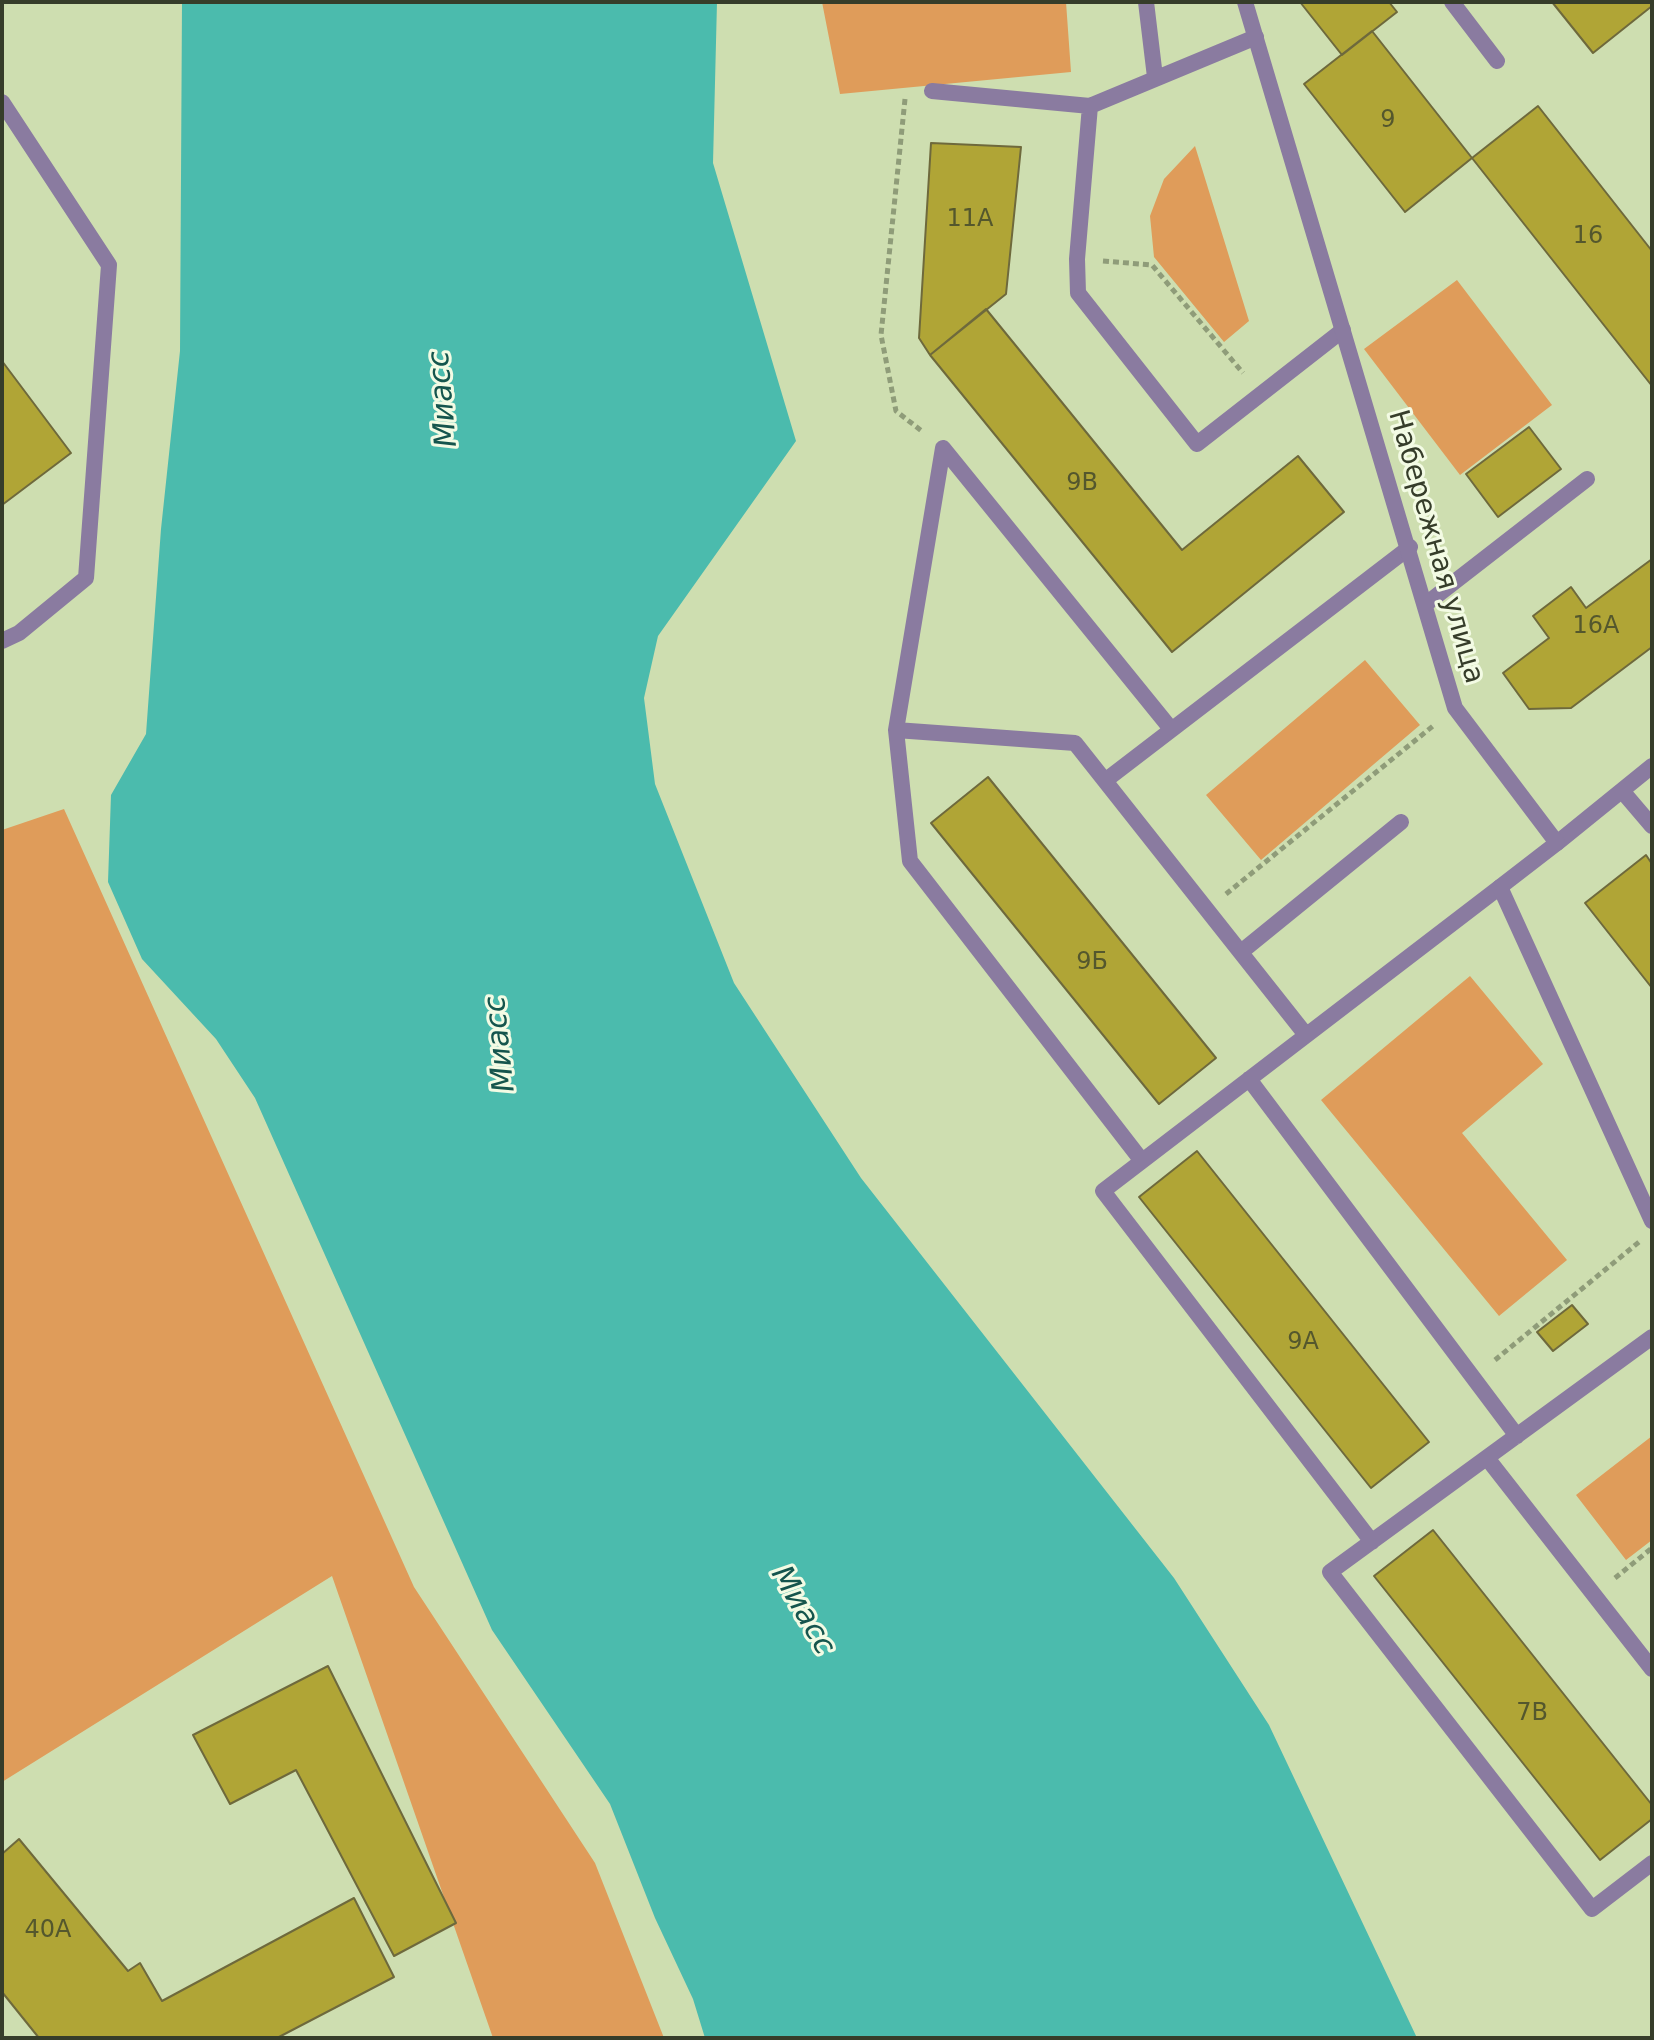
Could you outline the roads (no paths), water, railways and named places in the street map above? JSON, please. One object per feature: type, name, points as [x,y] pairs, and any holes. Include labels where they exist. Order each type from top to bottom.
[{"type":"street","points":[[1146,2],[1155,77]]},
{"type":"street","name":"Набережная улица","points":[[1245,2],[1410,547],[1455,708],[1557,843]]},
{"type":"street","points":[[1452,2],[1497,61]]},
{"type":"street","points":[[932,91],[1090,106],[1256,37]]},
{"type":"street","points":[[2,102],[109,265],[86,578],[19,633],[2,641]]},
{"type":"street","points":[[1090,106],[1077,259],[1078,293],[1197,444],[1343,330]]},
{"type":"street","points":[[1142,1161],[910,861],[896,730],[943,448],[1171,729]]},
{"type":"street","points":[[1426,604],[1587,479]]},
{"type":"street","points":[[1106,780],[1410,547]]},
{"type":"street","points":[[896,730],[1075,743],[1306,1035]]},
{"type":"street","points":[[1372,1542],[1103,1191],[1623,792],[1652,766]]},
{"type":"street","points":[[1623,792],[1652,826]]},
{"type":"street","points":[[1241,952],[1401,822]]},
{"type":"street","points":[[1500,887],[1652,1221]]},
{"type":"street","points":[[1249,1079],[1517,1436]]},
{"type":"street","points":[[1652,1337],[1330,1572],[1592,1909],[1652,1863]]},
{"type":"street","points":[[1487,1458],[1652,1669]]},
{"type":"water","name":"Миасс","points":[[182,2],[717,2],[713,163],[796,441],[658,636],[644,698],[655,784],[734,983],[861,1178],[1174,1578],[1269,1725],[1417,2038],[705,2038],[693,1999],[655,1918],[610,1804],[492,1630],[255,1098],[216,1039],[142,959],[108,882],[111,795],[146,734],[161,529],[180,351]]}]
